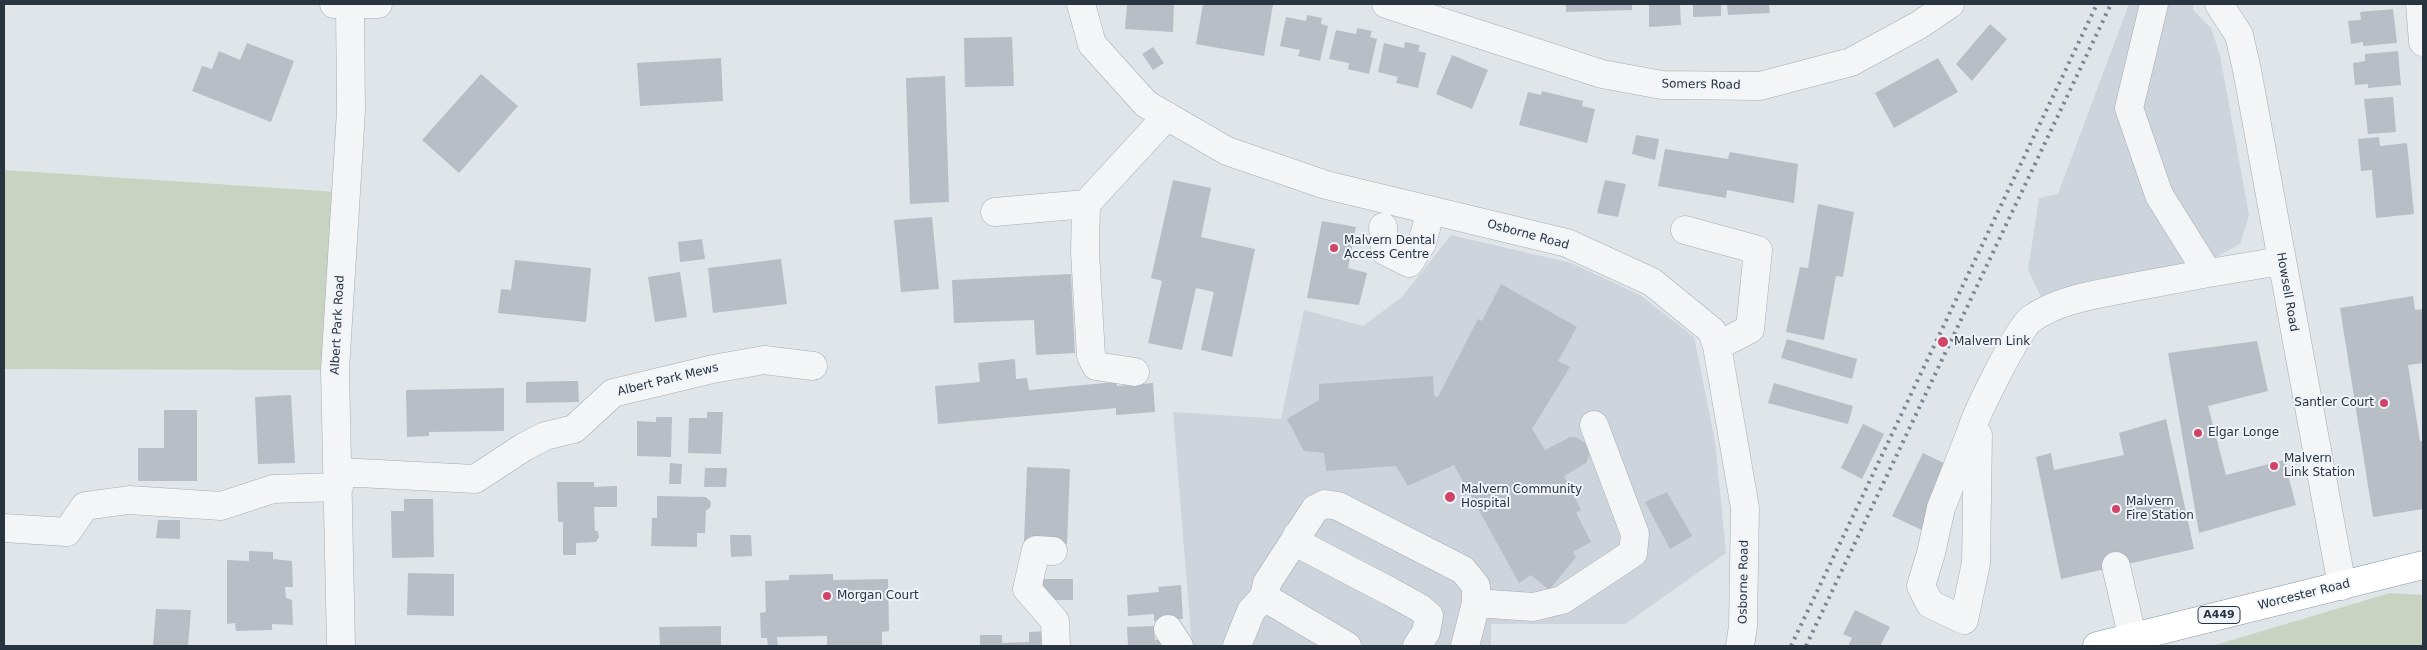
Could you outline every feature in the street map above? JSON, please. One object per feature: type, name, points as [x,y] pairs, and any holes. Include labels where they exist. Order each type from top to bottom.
[{"type":"highway","name":"Worcester Road","points":[[2097,646],[2423,565]]},
{"type":"street","points":[[345,4],[378,4]]},
{"type":"street","name":"Albert Park Road","points":[[341,646],[339,480],[335,370],[350,111],[345,4]]},
{"type":"street","name":"Osborne Road","points":[[1081,4],[1092,44],[1146,104],[1227,150],[1326,186],[1567,243],[1652,282],[1712,331],[1717,346],[1745,508],[1743,626],[1740,646]]},
{"type":"street","name":"Somers Road","points":[[1386,4],[1602,74],[1662,85],[1740,86],[1760,86],[1851,62],[1919,25],[1950,4]]},
{"type":"street","points":[[2154,4],[2129,108],[2159,195],[2207,272]]},
{"type":"street","name":"Howsell Road","points":[[2219,4],[2239,34],[2342,586]]},
{"type":"street","points":[[2420,4],[2423,42]]},
{"type":"street","points":[[1135,372],[1096,366],[1091,356],[1085,252],[1086,204],[1167,116]]},
{"type":"street","points":[[995,212],[1086,204]]},
{"type":"street","points":[[1383,227],[1385,251],[1410,263],[1422,243],[1431,210]]},
{"type":"street","points":[[1685,230],[1758,250],[1750,329],[1717,346]]},
{"type":"street","points":[[1971,432],[1978,436],[1976,562],[1964,620],[1930,604],[1921,586],[1931,552],[1940,508],[1971,432],[1973,421],[2029,320],[2063,302],[2207,272],[2281,261]]},
{"type":"street","name":"Albert Park Mews","points":[[4,528],[67,532],[85,506],[128,500],[221,506],[274,489],[339,480],[475,479],[524,447],[545,436],[574,429],[613,393],[713,369],[764,360],[813,366]]},
{"type":"street","points":[[1476,603],[1533,607],[1562,600],[1633,553],[1635,534],[1594,425]]},
{"type":"street","points":[[1237,646],[1251,611],[1264,597],[1267,583],[1315,510],[1325,504],[1338,506],[1463,570],[1476,586],[1476,603],[1464,646]]},
{"type":"street","points":[[1297,535],[1301,545],[1420,608],[1428,616],[1426,632],[1417,646]]},
{"type":"street","points":[[1053,550],[1036,550],[1027,589],[1055,621],[1056,646]]},
{"type":"street","points":[[2116,566],[2132,636]]},
{"type":"street","points":[[1264,597],[1348,646]]},
{"type":"shaded area","points":[[2129,4],[2193,4],[2193,10],[2211,28],[2220,55],[2249,215],[2240,244],[2216,257],[2199,262],[2089,281],[2041,297],[2028,270],[2039,198],[2058,194]]},
{"type":"shaded area","name":"Malvern Community Hospital","points":[[1451,235],[1571,263],[1640,295],[1694,337],[1715,441],[1726,553],[1625,624],[1491,624],[1491,646],[1192,646],[1173,412],[1281,419],[1304,310],[1363,326],[1402,297]]},
{"type":"green space","points":[[4,170],[337,192],[324,370],[4,369]]},
{"type":"green space","points":[[2390,593],[2423,595],[2423,646],[2212,646]]},
{"type":"building","points":[[1127,4],[1174,4],[1173,32],[1125,29]]},
{"type":"building","points":[[1203,4],[1273,5],[1264,56],[1196,44]]},
{"type":"building","points":[[1566,4],[1632,4],[1632,10],[1566,12]]},
{"type":"building","points":[[1649,4],[1680,4],[1681,25],[1649,27]]},
{"type":"building","points":[[1693,4],[1721,4],[1721,16],[1693,17]]},
{"type":"building","points":[[1727,4],[1769,4],[1770,13],[1728,15]]},
{"type":"building","points":[[2393,9],[2397,43],[2363,46],[2363,42],[2351,44],[2348,21],[2361,20],[2360,12]]},
{"type":"building","points":[[1307,15],[1322,18],[1321,24],[1328,26],[1320,61],[1298,56],[1300,50],[1280,46],[1286,17],[1306,21]]},
{"type":"building","points":[[1990,24],[2007,39],[1972,81],[1956,64]]},
{"type":"building","points":[[1357,28],[1372,31],[1370,37],[1377,39],[1369,74],[1348,69],[1349,63],[1329,59],[1336,30],[1356,34]]},
{"type":"building","points":[[1012,37],[1014,86],[965,87],[964,38]]},
{"type":"building","points":[[1405,42],[1420,45],[1418,51],[1426,53],[1418,88],[1396,83],[1398,77],[1378,72],[1384,43],[1404,48]]},
{"type":"building","points":[[247,43],[294,61],[271,122],[192,91],[202,66],[212,69],[219,51],[240,60]]},
{"type":"building","points":[[1153,47],[1164,63],[1153,70],[1142,54]]},
{"type":"building","points":[[2398,51],[2401,85],[2368,88],[2368,84],[2355,85],[2353,63],[2365,61],[2365,54]]},
{"type":"building","points":[[1452,55],[1488,70],[1472,109],[1436,94]]},
{"type":"building","points":[[721,58],[723,101],[640,106],[637,63]]},
{"type":"building","points":[[1938,58],[1958,92],[1894,128],[1875,93]]},
{"type":"building","points":[[481,74],[518,106],[459,173],[422,140]]},
{"type":"building","points":[[945,76],[949,202],[910,204],[906,78]]},
{"type":"building","points":[[1542,91],[1583,101],[1582,106],[1595,109],[1587,143],[1519,125],[1528,92],[1541,95]]},
{"type":"building","points":[[2393,97],[2396,132],[2368,134],[2364,99]]},
{"type":"building","points":[[1636,135],[1659,139],[1655,160],[1632,154]]},
{"type":"building","points":[[2379,137],[2380,146],[2407,143],[2414,214],[2376,218],[2372,170],[2361,171],[2358,139]]},
{"type":"building","points":[[1665,149],[1728,159],[1730,152],[1798,164],[1794,203],[1727,190],[1726,198],[1658,186]]},
{"type":"building","points":[[1173,180],[1211,188],[1201,237],[1255,249],[1232,357],[1201,350],[1214,292],[1196,288],[1182,350],[1148,343],[1162,281],[1151,278]]},
{"type":"building","points":[[1605,180],[1626,184],[1618,217],[1597,213]]},
{"type":"building","points":[[1818,204],[1854,212],[1843,277],[1836,276],[1824,340],[1786,332],[1800,267],[1808,268]]},
{"type":"building","points":[[932,217],[939,289],[901,292],[894,220]]},
{"type":"building","name":"Malvern Dental Access Centre","points":[[1322,221],[1356,227],[1348,268],[1367,273],[1359,305],[1307,298]]},
{"type":"building","points":[[702,239],[705,259],[680,262],[678,242]]},
{"type":"building","points":[[781,259],[787,304],[713,313],[708,268]]},
{"type":"building","points":[[515,260],[591,268],[586,322],[498,313],[501,289],[511,290]]},
{"type":"building","points":[[680,272],[687,317],[655,322],[648,277]]},
{"type":"building","points":[[1071,274],[1075,353],[1036,355],[1034,320],[954,323],[952,280]]},
{"type":"building","name":"Malvern Community Hospital","points":[[1501,284],[1577,327],[1558,361],[1570,367],[1532,429],[1545,450],[1570,437],[1576,437],[1585,443],[1590,453],[1586,463],[1564,476],[1581,510],[1576,513],[1591,542],[1573,552],[1576,557],[1549,590],[1531,575],[1519,583],[1454,465],[1408,486],[1396,466],[1326,471],[1324,453],[1304,451],[1287,419],[1319,400],[1319,384],[1433,376],[1434,396],[1438,397],[1478,319],[1482,321]]},
{"type":"building","name":"Santler Court","points":[[2413,296],[2415,310],[2423,309],[2423,363],[2408,365],[2420,441],[2423,441],[2423,509],[2373,517],[2340,308]]},
{"type":"building","points":[[1787,339],[1857,359],[1852,379],[1781,358]]},
{"type":"building","name":"Elgar Longe","points":[[2257,341],[2268,391],[2208,406],[2226,475],[2284,460],[2296,505],[2199,533],[2168,353]]},
{"type":"building","points":[[1015,359],[1016,379],[1027,378],[1029,390],[1116,382],[1117,386],[1153,383],[1155,412],[1116,415],[1116,408],[938,424],[935,386],[980,382],[978,363]]},
{"type":"building","points":[[578,381],[579,402],[526,403],[526,382]]},
{"type":"building","points":[[1774,383],[1853,406],[1848,424],[1768,403]]},
{"type":"building","points":[[504,388],[504,431],[429,432],[429,436],[407,437],[406,390]]},
{"type":"building","points":[[291,395],[295,463],[258,464],[255,397]]},
{"type":"building","points":[[164,410],[197,410],[197,481],[138,481],[138,448],[164,448]]},
{"type":"building","points":[[707,412],[723,412],[721,454],[688,453],[689,418],[707,418]]},
{"type":"building","points":[[656,417],[672,417],[671,457],[637,456],[637,421],[656,422]]},
{"type":"building","name":"Malvern Fire Station","points":[[2166,419],[2194,549],[2061,579],[2036,457],[2051,453],[2054,470],[2124,455],[2119,433]]},
{"type":"building","points":[[1863,424],[1884,434],[1862,479],[1841,468]]},
{"type":"building","points":[[1923,453],[1950,466],[1922,530],[1892,516]]},
{"type":"building","points":[[670,463],[682,464],[681,484],[669,484]]},
{"type":"building","points":[[1027,467],[1070,469],[1067,544],[1024,541]]},
{"type":"building","points":[[705,468],[727,468],[726,487],[704,487]]},
{"type":"building","points":[[557,482],[594,482],[594,487],[617,486],[617,507],[594,507],[595,531],[598,531],[599,537],[596,542],[576,543],[576,555],[563,555],[563,522],[558,522]]},
{"type":"building","points":[[1667,492],[1692,536],[1670,549],[1645,502]]},
{"type":"building","points":[[657,496],[706,497],[711,502],[710,508],[706,510],[705,533],[697,533],[697,547],[651,546],[652,518],[657,518]]},
{"type":"building","points":[[404,499],[433,499],[434,557],[392,558],[391,511],[404,511]]},
{"type":"building","points":[[158,520],[180,520],[180,539],[156,538]]},
{"type":"building","points":[[730,535],[751,535],[752,556],[731,557]]},
{"type":"building","points":[[249,551],[273,552],[273,559],[292,561],[293,587],[285,587],[286,598],[292,600],[293,625],[272,624],[272,630],[236,631],[235,623],[227,624],[227,560],[249,561]]},
{"type":"building","points":[[408,573],[454,574],[454,616],[407,615]]},
{"type":"building","name":"Morgan Court","points":[[833,574],[833,580],[888,579],[889,631],[882,632],[882,646],[827,646],[827,636],[777,637],[778,646],[768,646],[767,638],[761,638],[760,613],[766,612],[765,581],[789,580],[789,575]]},
{"type":"building","points":[[1039,579],[1073,579],[1073,600],[1040,600]]},
{"type":"building","points":[[1181,585],[1183,619],[1154,621],[1154,614],[1128,616],[1127,595],[1159,592],[1158,587]]},
{"type":"building","points":[[156,609],[191,610],[188,646],[153,646]]},
{"type":"building","points":[[1855,610],[1890,627],[1880,646],[1848,646],[1852,638],[1843,634]]},
{"type":"building","points":[[721,626],[721,646],[660,646],[659,627]]},
{"type":"building","points":[[1154,626],[1155,640],[1161,640],[1161,646],[1128,646],[1127,627]]},
{"type":"building","points":[[1050,631],[1050,646],[980,646],[980,635],[1002,635],[1002,643],[1029,642],[1029,632]]},
{"type":"railway","points":[[1791,646],[2097,4]]},
{"type":"railway","points":[[1806,646],[2111,4]]},
{"type":"place","name":"Malvern Dental Access Centre","points":[[1334,248]]},
{"type":"place","name":"Malvern Link","points":[[1943,342]]},
{"type":"place","name":"Santler Court","points":[[2384,403]]},
{"type":"place","name":"Elgar Longe","points":[[2198,433]]},
{"type":"place","name":"Malvern Link Station","points":[[2274,466]]},
{"type":"place","name":"Malvern Community Hospital","points":[[1450,497]]},
{"type":"place","name":"Malvern Fire Station","points":[[2116,509]]},
{"type":"place","name":"Morgan Court","points":[[827,596]]}]
